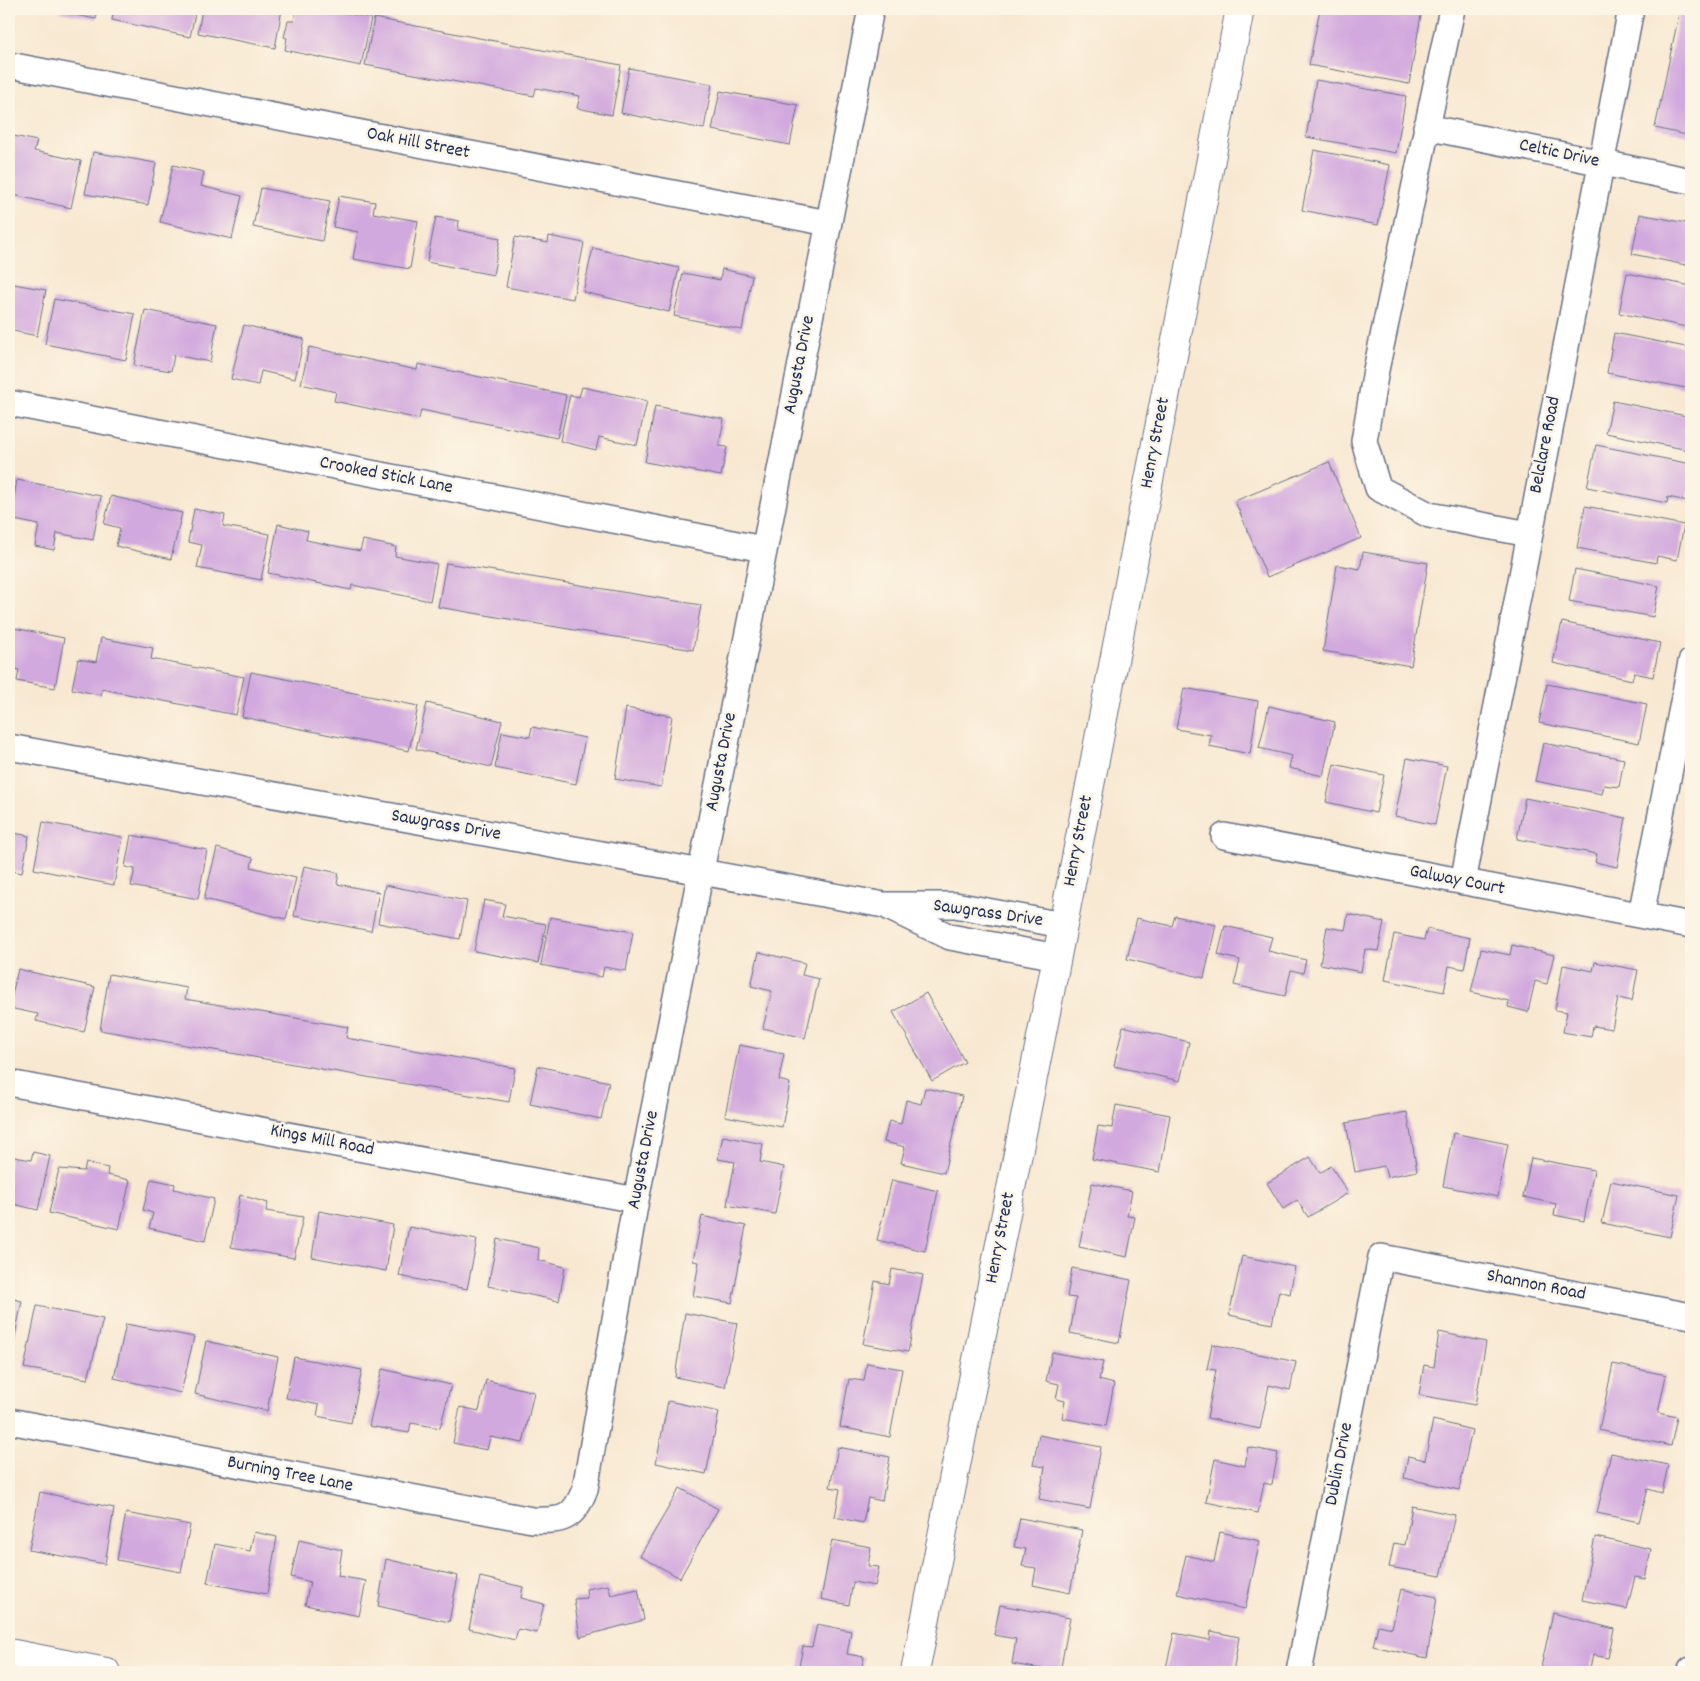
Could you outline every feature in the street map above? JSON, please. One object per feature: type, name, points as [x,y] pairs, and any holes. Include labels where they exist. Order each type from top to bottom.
[{"type":"street","name":"Augusta Drive","points":[[571,1514],[579,1504],[584,1489],[636,1200],[871,9]]},
{"type":"street","name":"Henry Street","points":[[915,1672],[1057,957],[1240,9]]},
{"type":"street","points":[[1452,9],[1376,370],[1364,441],[1378,488],[1428,514],[1530,534]]},
{"type":"street","name":"Belclare Road","points":[[1463,882],[1631,9]]},
{"type":"street","name":"Oak Hill Street","points":[[9,65],[828,223]]},
{"type":"street","name":"Celtic Drive","points":[[1426,128],[1691,181]]},
{"type":"street","name":"Crooked Stick Lane","points":[[9,402],[763,549]]},
{"type":"street","points":[[1641,915],[1691,662]]},
{"type":"street","name":"Sawgrass Drive","points":[[9,747],[884,905],[955,905],[1062,924]]},
{"type":"street","name":"Galway Court","points":[[1224,836],[1691,925]]},
{"type":"street","name":"Sawgrass Drive","points":[[884,905],[950,937],[1057,957]]},
{"type":"street","name":"Kings Mill Road","points":[[9,1083],[636,1200]]},
{"type":"street","name":"Shannon Road","points":[[1381,1257],[1691,1316]]},
{"type":"street","name":"Dublin Drive","points":[[1299,1672],[1381,1257]]},
{"type":"street","name":"Burning Tree Lane","points":[[9,1420],[532,1520],[552,1521],[562,1519],[571,1514]]},
{"type":"street","points":[[10,1658],[106,1672]]},
{"type":"building","points":[[61,9],[98,9],[96,19],[60,12]]},
{"type":"building","points":[[114,9],[196,9],[190,37],[112,20]]},
{"type":"building","points":[[202,9],[282,9],[275,48],[198,33]]},
{"type":"building","points":[[296,9],[327,9],[371,18],[361,66],[285,50],[287,38],[284,37],[288,21],[294,21]]},
{"type":"building","points":[[1320,9],[1422,9],[1409,84],[1309,65]]},
{"type":"building","points":[[1680,9],[1691,9],[1691,136],[1655,128]]},
{"type":"building","points":[[374,18],[621,65],[612,115],[577,108],[580,96],[536,88],[534,96],[365,65]]},
{"type":"building","points":[[629,68],[712,84],[704,129],[621,113]]},
{"type":"building","points":[[1316,80],[1406,96],[1396,153],[1306,137]]},
{"type":"building","points":[[720,91],[798,105],[790,145],[712,130]]},
{"type":"building","points":[[9,135],[37,141],[34,151],[81,161],[71,208],[9,194]]},
{"type":"building","points":[[1314,150],[1390,165],[1378,225],[1302,210]]},
{"type":"building","points":[[93,152],[156,163],[148,205],[85,194]]},
{"type":"building","points":[[173,165],[204,172],[201,186],[242,196],[232,239],[160,222]]},
{"type":"building","points":[[261,188],[330,201],[322,241],[253,227]]},
{"type":"building","points":[[339,196],[375,202],[373,213],[418,221],[410,269],[353,259],[358,232],[333,227]]},
{"type":"building","points":[[1640,214],[1691,224],[1691,266],[1632,254]]},
{"type":"building","points":[[436,217],[459,221],[458,230],[500,238],[493,275],[427,262]]},
{"type":"building","points":[[549,236],[584,243],[573,299],[506,287],[515,237],[548,243]]},
{"type":"building","points":[[593,248],[679,268],[669,312],[583,292]]},
{"type":"building","points":[[722,269],[752,276],[742,330],[674,316],[683,273],[720,280]]},
{"type":"building","points":[[1627,273],[1691,286],[1691,328],[1619,313]]},
{"type":"building","points":[[9,283],[46,290],[37,336],[9,330]]},
{"type":"building","points":[[54,299],[135,314],[126,360],[45,344]]},
{"type":"building","points":[[145,310],[217,324],[210,362],[174,355],[171,371],[134,365]]},
{"type":"building","points":[[244,325],[304,339],[295,379],[261,371],[258,385],[231,379]]},
{"type":"building","points":[[1614,333],[1691,348],[1691,389],[1607,373]]},
{"type":"building","points":[[309,347],[417,370],[418,364],[566,395],[557,438],[421,410],[419,419],[334,401],[336,392],[301,384]]},
{"type":"building","points":[[582,387],[647,401],[637,445],[599,437],[596,450],[560,441],[570,395],[579,397]]},
{"type":"building","points":[[1613,401],[1691,417],[1688,450],[1606,433]]},
{"type":"building","points":[[655,406],[724,419],[719,446],[727,447],[721,476],[645,462]]},
{"type":"building","points":[[1596,445],[1691,464],[1691,482],[1687,501],[1668,497],[1667,503],[1587,487]]},
{"type":"building","points":[[1329,462],[1361,538],[1267,577],[1235,501]]},
{"type":"building","points":[[17,480],[101,496],[93,540],[57,533],[54,550],[35,546],[39,525],[10,519]]},
{"type":"building","points":[[111,496],[182,513],[171,559],[116,546],[120,528],[104,524]]},
{"type":"building","points":[[1585,506],[1684,525],[1677,560],[1657,556],[1656,563],[1577,548]]},
{"type":"building","points":[[194,509],[225,515],[223,526],[270,534],[261,580],[197,568],[202,545],[188,542]]},
{"type":"building","points":[[278,524],[308,531],[306,540],[360,551],[363,540],[396,547],[395,556],[437,564],[430,601],[352,585],[351,590],[268,573]]},
{"type":"building","points":[[1363,552],[1428,563],[1411,666],[1323,651],[1337,565],[1360,569]]},
{"type":"building","points":[[446,563],[701,605],[693,650],[438,607]]},
{"type":"building","points":[[1575,569],[1659,586],[1653,617],[1569,601]]},
{"type":"building","points":[[1562,622],[1660,643],[1653,677],[1634,673],[1632,680],[1553,663]]},
{"type":"building","points":[[9,627],[64,638],[55,688],[17,681],[19,670],[9,668]]},
{"type":"building","points":[[101,638],[153,648],[151,659],[244,677],[236,715],[102,689],[101,695],[72,689],[78,659],[96,662]]},
{"type":"building","points":[[251,672],[418,706],[409,751],[242,717]]},
{"type":"building","points":[[1547,684],[1647,704],[1639,743],[1539,723]]},
{"type":"building","points":[[1184,688],[1258,701],[1250,754],[1209,746],[1211,735],[1176,729]]},
{"type":"building","points":[[427,703],[502,721],[491,767],[416,749]]},
{"type":"building","points":[[1269,706],[1335,722],[1323,776],[1289,768],[1292,756],[1259,748]]},
{"type":"building","points":[[626,708],[672,716],[661,787],[615,779]]},
{"type":"building","points":[[532,727],[585,738],[576,784],[495,768],[502,732],[530,737]]},
{"type":"building","points":[[1543,743],[1624,759],[1619,787],[1604,785],[1602,794],[1535,781]]},
{"type":"building","points":[[1407,758],[1447,766],[1435,825],[1395,816]]},
{"type":"building","points":[[1334,764],[1384,775],[1376,813],[1326,802]]},
{"type":"building","points":[[1525,798],[1626,818],[1617,867],[1595,862],[1597,854],[1517,839]]},
{"type":"building","points":[[43,822],[123,837],[114,885],[34,869]]},
{"type":"building","points":[[9,832],[29,836],[22,873],[9,870]]},
{"type":"building","points":[[131,835],[207,850],[198,899],[131,886],[135,869],[125,867]]},
{"type":"building","points":[[217,848],[253,858],[251,867],[296,878],[286,919],[204,899]]},
{"type":"building","points":[[304,866],[339,873],[337,884],[379,892],[371,931],[294,916]]},
{"type":"building","points":[[385,885],[467,901],[460,939],[378,923]]},
{"type":"building","points":[[484,900],[505,904],[502,916],[546,924],[538,963],[474,951]]},
{"type":"building","points":[[1348,914],[1384,922],[1378,951],[1365,949],[1361,972],[1320,964],[1327,927],[1345,930]]},
{"type":"building","points":[[1175,916],[1216,925],[1204,978],[1127,959],[1137,918],[1172,926]]},
{"type":"building","points":[[550,917],[633,932],[626,971],[604,967],[602,977],[541,965]]},
{"type":"building","points":[[1225,926],[1272,937],[1268,951],[1306,960],[1303,973],[1291,970],[1285,996],[1234,985],[1240,960],[1218,955]]},
{"type":"building","points":[[1427,929],[1470,938],[1464,969],[1449,966],[1444,992],[1385,980],[1394,934],[1424,940]]},
{"type":"building","points":[[1512,945],[1554,955],[1547,984],[1535,981],[1528,1012],[1508,1007],[1509,1001],[1471,992],[1481,949],[1510,955]]},
{"type":"building","points":[[759,952],[805,963],[802,975],[819,979],[805,1038],[763,1028],[772,991],[751,986]]},
{"type":"building","points":[[1595,962],[1638,970],[1632,1001],[1618,998],[1612,1029],[1593,1026],[1591,1037],[1563,1032],[1567,1012],[1555,1010],[1563,965],[1593,971]]},
{"type":"building","points":[[18,969],[95,987],[84,1032],[36,1021],[38,1014],[9,1008]]},
{"type":"building","points":[[109,974],[187,988],[185,999],[348,1027],[346,1038],[515,1068],[509,1102],[100,1030]]},
{"type":"building","points":[[926,993],[965,1062],[932,1081],[893,1012]]},
{"type":"building","points":[[1123,1026],[1189,1042],[1180,1081],[1114,1066]]},
{"type":"building","points":[[739,1045],[784,1054],[779,1080],[790,1083],[782,1127],[725,1116]]},
{"type":"building","points":[[538,1066],[609,1082],[601,1119],[530,1104]]},
{"type":"building","points":[[925,1088],[962,1096],[944,1173],[901,1163],[905,1147],[884,1142],[889,1121],[901,1124],[906,1100],[921,1104]]},
{"type":"building","points":[[1116,1105],[1170,1115],[1160,1172],[1092,1159],[1098,1126],[1112,1128]]},
{"type":"building","points":[[1407,1112],[1417,1171],[1387,1177],[1384,1166],[1355,1172],[1346,1123]]},
{"type":"building","points":[[1453,1133],[1508,1144],[1498,1197],[1443,1186]]},
{"type":"building","points":[[723,1136],[763,1144],[760,1162],[784,1167],[775,1214],[727,1205],[735,1162],[718,1159]]},
{"type":"building","points":[[33,1152],[50,1156],[38,1210],[9,1203],[9,1156],[31,1160]]},
{"type":"building","points":[[1310,1157],[1320,1173],[1331,1166],[1348,1193],[1308,1217],[1297,1200],[1283,1209],[1267,1183]]},
{"type":"building","points":[[1531,1158],[1594,1170],[1584,1221],[1554,1215],[1556,1204],[1523,1197]]},
{"type":"building","points":[[86,1163],[108,1168],[107,1175],[130,1180],[119,1229],[49,1213],[59,1169],[84,1171]]},
{"type":"building","points":[[151,1179],[175,1184],[174,1189],[214,1199],[205,1241],[149,1228],[153,1213],[143,1210]]},
{"type":"building","points":[[892,1180],[938,1191],[925,1251],[877,1240]]},
{"type":"building","points":[[1611,1181],[1679,1195],[1670,1237],[1602,1223]]},
{"type":"building","points":[[1092,1183],[1132,1191],[1127,1216],[1135,1217],[1127,1257],[1079,1247]]},
{"type":"building","points":[[240,1195],[268,1203],[266,1211],[303,1217],[294,1258],[231,1247]]},
{"type":"building","points":[[319,1211],[393,1225],[386,1271],[312,1257]]},
{"type":"building","points":[[702,1216],[746,1226],[732,1303],[693,1296],[699,1262],[693,1261]]},
{"type":"building","points":[[409,1227],[477,1240],[467,1289],[399,1276]]},
{"type":"building","points":[[497,1239],[539,1248],[538,1260],[565,1267],[559,1301],[488,1286]]},
{"type":"building","points":[[1242,1256],[1295,1267],[1290,1294],[1279,1291],[1272,1324],[1229,1315]]},
{"type":"building","points":[[1072,1268],[1131,1280],[1119,1343],[1070,1333],[1076,1298],[1067,1297]]},
{"type":"building","points":[[892,1269],[923,1275],[908,1352],[863,1344],[875,1281],[889,1284]]},
{"type":"building","points":[[9,1298],[22,1301],[10,1360],[9,1360]]},
{"type":"building","points":[[37,1306],[103,1319],[88,1379],[24,1368]]},
{"type":"building","points":[[685,1313],[737,1323],[725,1387],[675,1377]]},
{"type":"building","points":[[126,1324],[194,1337],[181,1393],[114,1378]]},
{"type":"building","points":[[1439,1332],[1486,1342],[1475,1405],[1419,1395],[1424,1365],[1434,1367]]},
{"type":"building","points":[[206,1341],[278,1357],[267,1411],[195,1394]]},
{"type":"building","points":[[1212,1344],[1296,1362],[1290,1390],[1269,1385],[1260,1429],[1207,1418],[1216,1370],[1207,1369]]},
{"type":"building","points":[[1052,1352],[1103,1362],[1099,1380],[1114,1384],[1106,1426],[1062,1418],[1065,1401],[1056,1399],[1059,1384],[1046,1381]]},
{"type":"building","points":[[294,1357],[362,1370],[351,1423],[317,1416],[319,1405],[286,1398]]},
{"type":"building","points":[[867,1363],[902,1369],[890,1437],[840,1427],[849,1379],[864,1381]]},
{"type":"building","points":[[1613,1364],[1666,1375],[1658,1413],[1677,1417],[1671,1446],[1599,1430]]},
{"type":"building","points":[[382,1369],[451,1385],[440,1428],[411,1423],[409,1433],[369,1426]]},
{"type":"building","points":[[486,1380],[534,1392],[523,1443],[490,1437],[487,1450],[453,1443],[460,1407],[479,1411]]},
{"type":"building","points":[[668,1401],[719,1412],[706,1474],[656,1463]]},
{"type":"building","points":[[1433,1420],[1472,1430],[1459,1490],[1404,1478],[1408,1456],[1425,1460]]},
{"type":"building","points":[[1039,1435],[1101,1447],[1090,1509],[1039,1499],[1045,1467],[1033,1465]]},
{"type":"building","points":[[838,1447],[890,1457],[882,1501],[868,1498],[863,1523],[835,1517],[840,1489],[830,1487]]},
{"type":"building","points":[[1248,1447],[1278,1453],[1272,1485],[1264,1483],[1258,1513],[1206,1502],[1215,1459],[1245,1466]]},
{"type":"building","points":[[1611,1453],[1668,1465],[1662,1493],[1648,1489],[1639,1522],[1597,1513]]},
{"type":"building","points":[[680,1488],[718,1509],[680,1578],[640,1556]]},
{"type":"building","points":[[40,1492],[114,1508],[105,1564],[29,1550]]},
{"type":"building","points":[[1412,1506],[1455,1515],[1441,1576],[1389,1567],[1394,1543],[1405,1545]]},
{"type":"building","points":[[126,1513],[190,1525],[181,1572],[117,1560]]},
{"type":"building","points":[[1020,1518],[1082,1530],[1070,1593],[1033,1585],[1036,1568],[1022,1566],[1026,1549],[1014,1547]]},
{"type":"building","points":[[254,1532],[277,1537],[267,1594],[207,1583],[215,1544],[250,1551]]},
{"type":"building","points":[[1220,1532],[1260,1541],[1245,1609],[1177,1594],[1186,1555],[1214,1562]]},
{"type":"building","points":[[1595,1537],[1651,1549],[1645,1579],[1635,1577],[1627,1609],[1582,1600]]},
{"type":"building","points":[[299,1540],[342,1550],[338,1576],[366,1581],[359,1616],[305,1605],[310,1582],[291,1577]]},
{"type":"building","points":[[832,1540],[871,1547],[868,1566],[879,1567],[875,1586],[853,1582],[849,1605],[821,1599]]},
{"type":"building","points":[[386,1559],[458,1576],[449,1622],[378,1606]]},
{"type":"building","points":[[480,1577],[523,1587],[521,1598],[544,1604],[537,1633],[518,1629],[515,1640],[469,1629]]},
{"type":"building","points":[[608,1585],[611,1595],[638,1589],[644,1620],[580,1637],[574,1599],[587,1598],[586,1589]]},
{"type":"building","points":[[1401,1589],[1437,1597],[1427,1658],[1373,1646],[1378,1625],[1392,1628]]},
{"type":"building","points":[[1000,1605],[1070,1618],[1060,1672],[1012,1664],[1016,1639],[994,1635]]},
{"type":"building","points":[[1553,1613],[1614,1629],[1608,1658],[1593,1655],[1589,1672],[1540,1672]]},
{"type":"building","points":[[817,1624],[851,1631],[847,1654],[864,1657],[861,1672],[798,1672],[803,1646],[812,1647]]},
{"type":"building","points":[[1211,1631],[1239,1637],[1233,1672],[1165,1672],[1174,1633],[1210,1640]]}]
